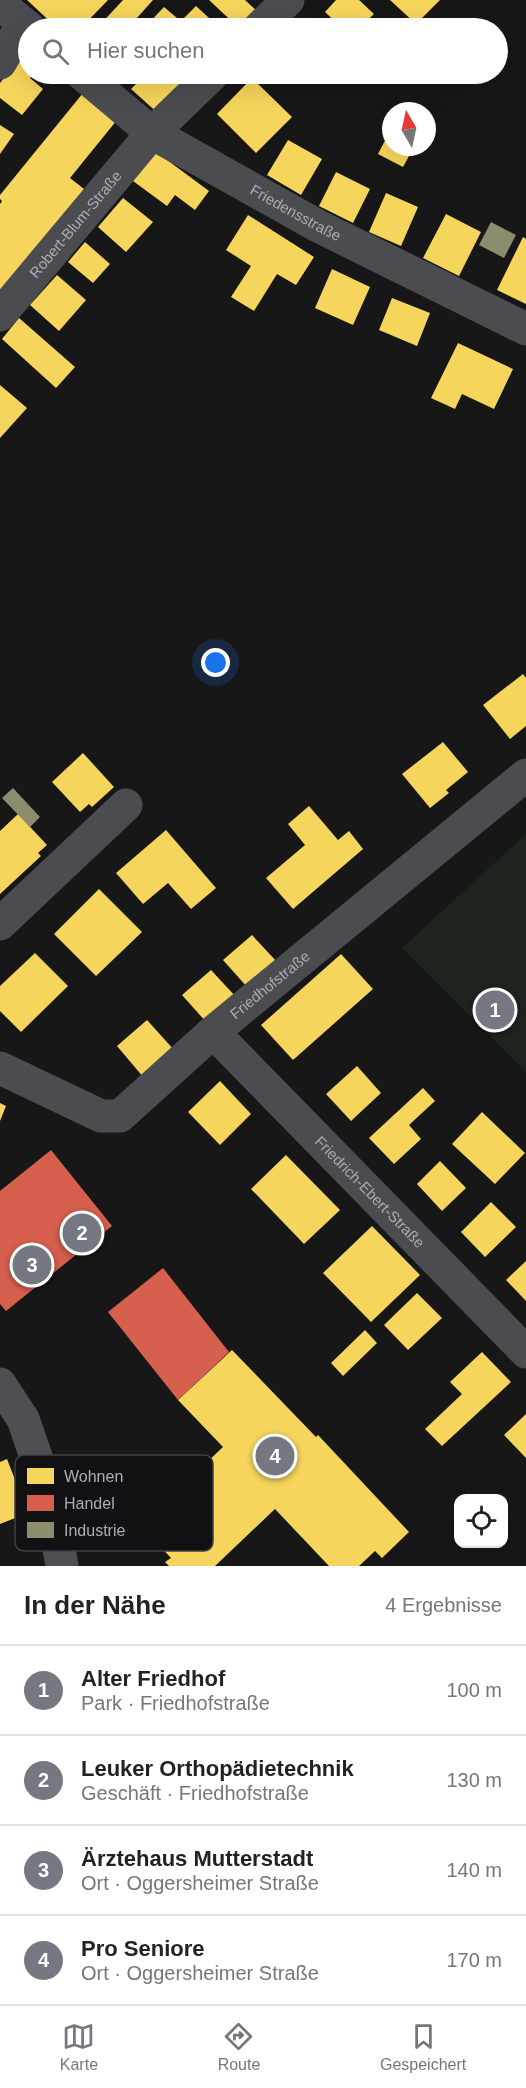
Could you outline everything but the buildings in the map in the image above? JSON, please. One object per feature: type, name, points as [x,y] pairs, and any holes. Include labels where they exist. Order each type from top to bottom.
[{"type":"main road","points":[[0,1384],[23,1419],[36,1455]]},
{"type":"main road","points":[[60,1551],[63,1566]]},
{"type":"street","points":[[269,18],[288,0]]},
{"type":"street","points":[[0,63],[17,18]]},
{"type":"street","name":"Friedensstraße","points":[[94,84],[152,133],[318,226],[526,329]]},
{"type":"street","name":"Robert-Blum-Straße","points":[[0,315],[152,133],[203,84]]},
{"type":"street","name":"Friedhofstraße","points":[[0,1068],[101,1116],[120,1116],[213,1032],[526,775]]},
{"type":"street","points":[[0,924],[126,805]]},
{"type":"street","name":"Friedrich-Ebert-Straße","points":[[213,1032],[526,1352]]},
{"type":"shaded area","points":[[526,834],[526,1072],[402,948]]},
{"type":"place","name":"Alter Friedhof","points":[[495,1010]]},
{"type":"place","name":"Leuker Orthopädietechnik","points":[[82,1233]]},
{"type":"place","name":"Ärztehaus Mutterstadt","points":[[32,1265]]},
{"type":"place","name":"Pro Seniore","points":[[275,1456]]}]
